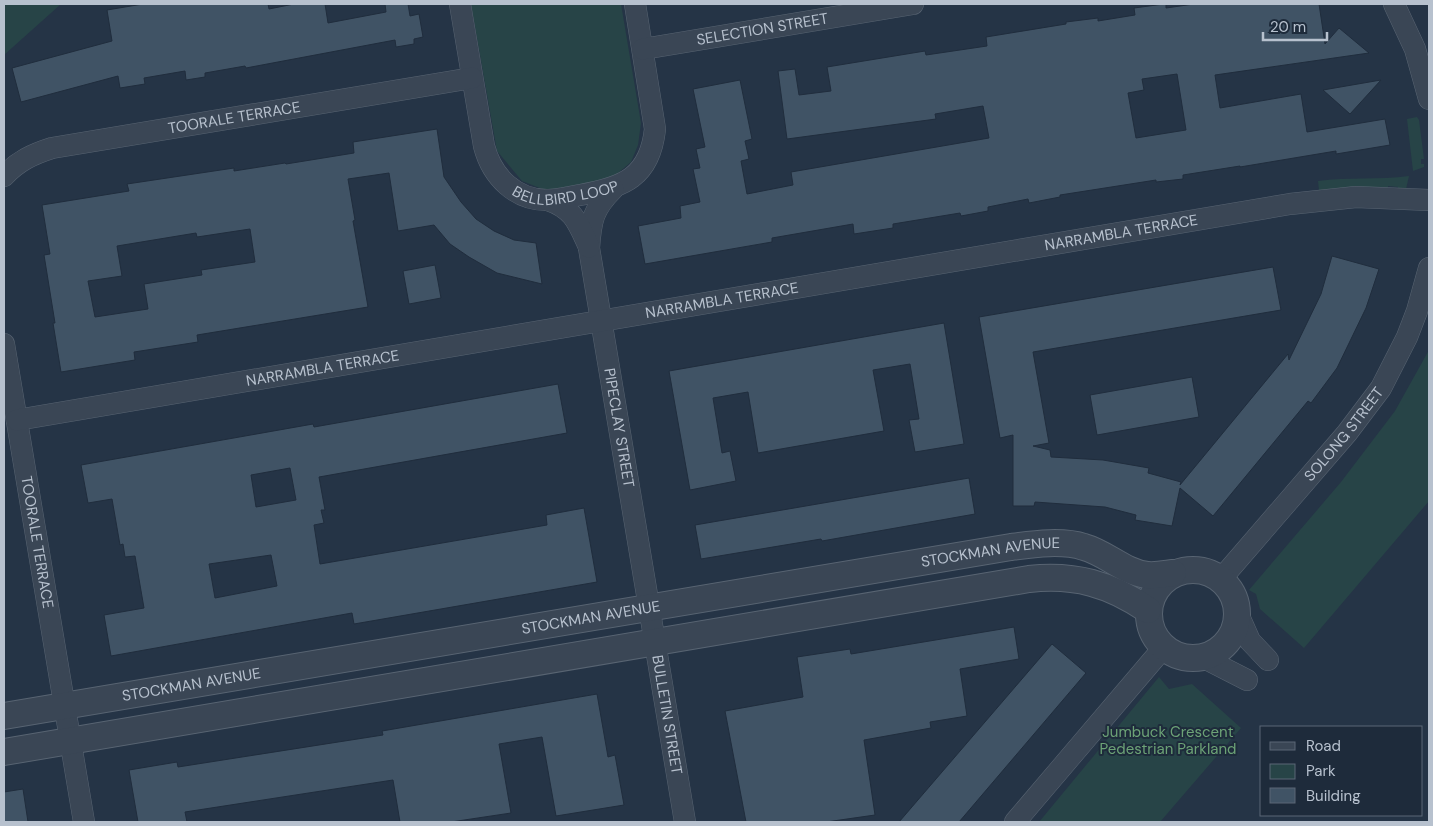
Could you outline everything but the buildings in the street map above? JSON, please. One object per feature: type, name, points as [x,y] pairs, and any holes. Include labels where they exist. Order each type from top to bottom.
[{"type":"street","name":"BELLBIRD LOOP","points":[[460,4],[484,146],[490,166],[510,188],[528,197],[548,200],[613,189],[623,184],[640,170],[647,161],[654,140],[654,118],[635,4]]},
{"type":"street","name":"SELECTION STREET","points":[[643,49],[913,4]]},
{"type":"street","points":[[1394,4],[1415,50],[1429,99]]},
{"type":"street","name":"TOORALE TERRACE","points":[[4,176],[26,158],[52,148],[472,78]]},
{"type":"street","name":"PIPECLAY STREET","points":[[589,248],[594,216],[601,200],[613,189]]},
{"type":"street","name":"NARRAMBLA TERRACE","points":[[16,420],[1290,204],[1356,197],[1429,200]]},
{"type":"street","name":"PIPECLAY STREET","points":[[548,200],[564,206],[575,218],[589,248],[649,608]]},
{"type":"street","name":"SOLONG STREET","points":[[1222,579],[1347,433],[1380,388],[1407,337],[1419,306],[1429,268]]},
{"type":"street","name":"TOORALE TERRACE","points":[[4,344],[84,822]]},
{"type":"street","name":"STOCKMAN AVENUE","points":[[4,716],[1035,544],[1082,546],[1100,552],[1133,572],[1148,576],[1173,573]]},
{"type":"street","points":[[1238,614],[1236,627],[1230,639],[1221,649],[1209,656],[1195,658],[1181,657],[1164,648],[1159,643],[1152,633],[1148,610],[1152,595],[1161,582],[1173,573],[1198,569],[1211,573],[1222,579],[1230,589],[1250,642],[1268,660]]},
{"type":"street","name":"STOCKMAN AVENUE","points":[[4,752],[1048,577],[1074,579],[1100,585],[1125,595],[1148,610]]},
{"type":"street","name":"BULLETIN STREET","points":[[649,608],[685,822]]},
{"type":"street","points":[[1015,822],[1164,648]]},
{"type":"street","points":[[1202,657],[1247,680]]},
{"type":"green space","points":[[4,4],[61,4],[4,55]]},
{"type":"green space","points":[[471,4],[621,4],[641,123],[638,145],[631,162],[605,184],[555,194],[522,181],[497,151]]},
{"type":"green space","points":[[1417,117],[1424,159],[1421,159],[1421,164],[1424,164],[1424,167],[1413,171],[1407,119]]},
{"type":"green space","points":[[1409,176],[1406,189],[1398,190],[1398,187],[1388,186],[1388,190],[1319,190],[1318,181],[1386,178]]},
{"type":"green space","points":[[1429,350],[1429,501],[1304,648],[1260,609],[1256,594],[1249,590],[1341,482],[1395,411]]},
{"type":"green space","name":"Jumbuck Crescent Pedestrian Parkland","points":[[1159,677],[1169,689],[1192,684],[1241,728],[1160,822],[1039,822]]}]
